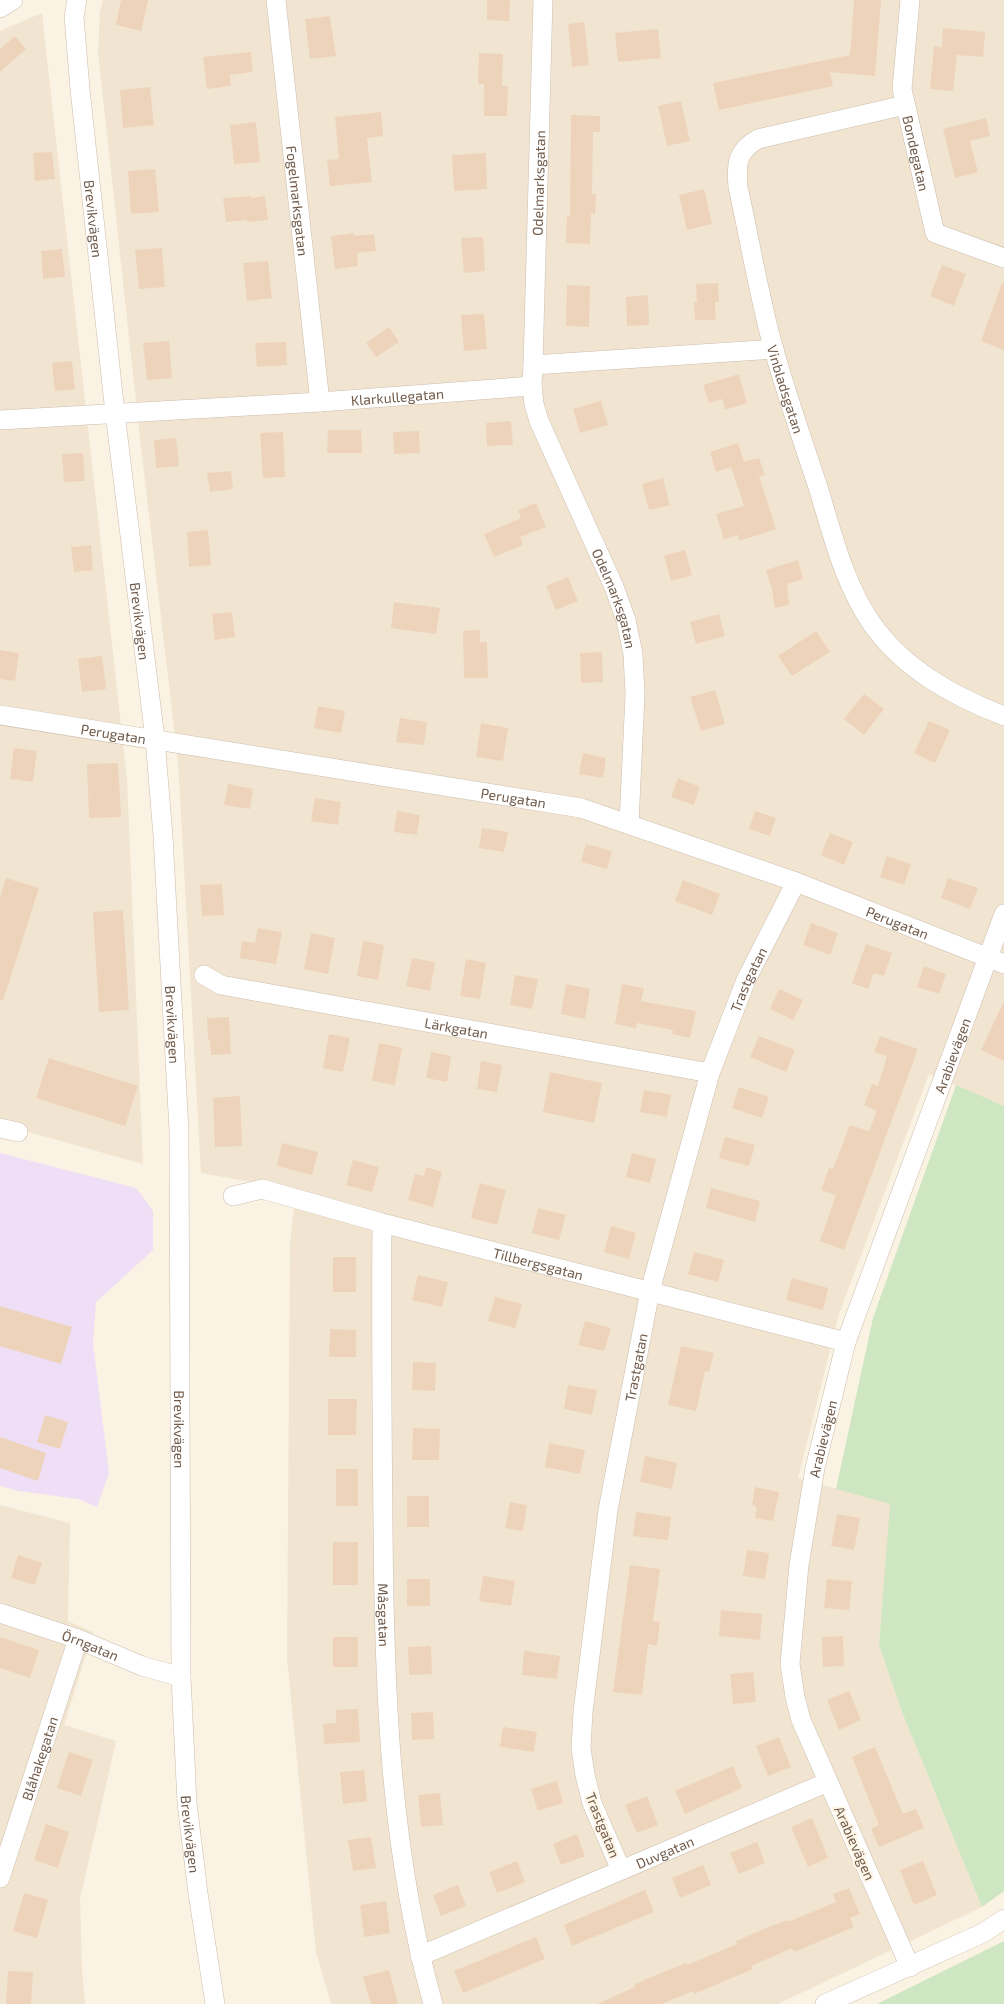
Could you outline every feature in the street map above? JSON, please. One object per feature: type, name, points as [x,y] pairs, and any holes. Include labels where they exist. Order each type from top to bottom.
[{"type":"street","points":[[0,8],[14,0]]},
{"type":"street","name":"Brevikvägen","points":[[77,0],[74,17],[82,98],[115,412],[156,739],[163,836],[179,1131],[181,1677],[188,1803],[198,1893],[215,2004]]},
{"type":"street","name":"Brevikvägen","points":[[78,48],[91,0]]},
{"type":"street","name":"Fogelmarksgatan","points":[[276,0],[320,402]]},
{"type":"street","name":"Odelmarksgatan","points":[[533,365],[543,0]]},
{"type":"street","name":"Bondegatan","points":[[910,0],[902,89],[935,233],[1004,258]]},
{"type":"street","name":"Vinbladsgatan","points":[[905,105],[758,139],[747,145],[740,156],[737,168],[738,187],[774,349],[840,559],[855,595],[872,624],[895,652],[923,676],[947,691],[1004,716]]},
{"type":"street","points":[[532,386],[533,365],[774,349]]},
{"type":"street","name":"Klarkullegatan","points":[[0,420],[115,412],[320,402],[532,386]]},
{"type":"street","name":"Odelmarksgatan","points":[[532,386],[534,404],[539,421],[614,588],[626,620],[633,654],[635,694],[629,824]]},
{"type":"street","name":"Perugatan","points":[[0,715],[581,808],[796,882],[996,960]]},
{"type":"street","name":"Trastgatan","points":[[621,1870],[592,1803],[584,1774],[581,1748],[582,1712],[608,1510],[650,1291],[710,1074],[746,980],[796,882]]},
{"type":"street","name":"Arabievägen","points":[[910,1967],[801,1720],[790,1664],[799,1565],[815,1468],[846,1342],[996,960],[1004,914]]},
{"type":"street","name":"Lärkgatan","points":[[204,975],[221,985],[710,1074]]},
{"type":"street","points":[[0,1128],[18,1132]]},
{"type":"street","name":"Tillbergsgatan","points":[[233,1196],[262,1189],[382,1224],[846,1342]]},
{"type":"street","name":"Måsgatan","points":[[382,1224],[384,1613],[390,1752],[401,1856],[420,1956],[433,2004]]},
{"type":"street","name":"Örngatan","points":[[0,1613],[78,1639],[142,1666],[181,1677]]},
{"type":"street","name":"Blåhakegatan","points":[[0,1878],[78,1639]]},
{"type":"street","name":"Duvgatan","points":[[420,1956],[828,1782]]},
{"type":"street","points":[[825,2004],[983,1933],[1004,1919]]},
{"type":"shaded area","points":[[103,0],[1004,0],[1004,1106],[929,1074],[839,1314],[798,1478],[891,1504],[879,1645],[902,1712],[982,1907],[778,2004],[331,2004],[316,1952],[287,1658],[290,1244],[296,1190],[201,1173],[178,762],[98,52],[100,12]]},
{"type":"shaded area","points":[[42,13],[127,779],[143,1164],[0,1124],[0,31]]},
{"type":"shaded area","points":[[0,1153],[136,1188],[153,1211],[153,1250],[96,1302],[93,1343],[109,1473],[97,1507],[78,1499],[19,1491],[0,1486]]},
{"type":"shaded area","points":[[0,1505],[70,1523],[68,1621],[93,1632],[64,1725],[116,1741],[80,1899],[85,2004],[0,2004]]},
{"type":"green space","points":[[956,1085],[1004,1106],[1004,1891],[982,1907],[902,1712],[879,1645],[890,1504],[836,1489],[873,1318]]},
{"type":"green space","points":[[1004,1941],[1004,2004],[877,2004]]},
{"type":"building","points":[[121,0],[148,0],[141,31],[116,25]]},
{"type":"building","points":[[487,0],[510,0],[509,21],[487,20]]},
{"type":"building","points":[[854,0],[881,0],[875,76],[830,72],[833,86],[719,110],[713,83],[850,55]]},
{"type":"building","points":[[330,16],[336,56],[310,59],[305,19]]},
{"type":"building","points":[[584,22],[589,65],[572,67],[568,24]]},
{"type":"building","points":[[943,28],[985,32],[983,57],[957,55],[953,91],[930,89],[934,46],[942,47]]},
{"type":"building","points":[[658,29],[661,58],[618,62],[615,33]]},
{"type":"building","points":[[15,36],[26,49],[0,72],[0,49]]},
{"type":"building","points":[[251,52],[253,72],[230,75],[231,86],[207,89],[203,57]]},
{"type":"building","points":[[479,53],[503,54],[502,86],[508,86],[507,116],[484,116],[484,84],[478,84]]},
{"type":"building","points":[[150,87],[154,125],[123,128],[120,90]]},
{"type":"building","points":[[681,101],[690,141],[667,146],[658,106]]},
{"type":"building","points":[[381,112],[383,136],[367,138],[372,182],[330,186],[327,160],[339,159],[335,117]]},
{"type":"building","points":[[571,115],[600,116],[600,132],[593,132],[592,194],[596,194],[595,214],[591,214],[590,244],[566,243],[567,216],[570,216]]},
{"type":"building","points":[[986,118],[990,136],[970,141],[978,172],[955,178],[943,129]]},
{"type":"building","points":[[256,122],[260,162],[234,164],[230,125]]},
{"type":"building","points":[[52,152],[55,179],[35,181],[33,153]]},
{"type":"building","points":[[486,153],[487,189],[454,191],[452,155]]},
{"type":"building","points":[[155,169],[159,212],[131,214],[128,171]]},
{"type":"building","points":[[704,189],[712,224],[687,230],[679,195]]},
{"type":"building","points":[[251,196],[251,198],[265,196],[268,220],[226,222],[223,198]]},
{"type":"building","points":[[354,233],[354,236],[374,234],[376,251],[357,253],[358,266],[335,269],[331,236]]},
{"type":"building","points":[[483,237],[485,271],[464,273],[461,238]]},
{"type":"building","points":[[162,248],[165,287],[139,289],[135,250]]},
{"type":"building","points":[[62,249],[65,277],[43,279],[41,251]]},
{"type":"building","points":[[268,261],[272,298],[247,301],[243,263]]},
{"type":"building","points":[[942,265],[966,274],[954,306],[930,296]]},
{"type":"building","points":[[718,283],[719,302],[715,302],[716,320],[695,320],[696,284]]},
{"type":"building","points":[[1002,283],[1004,283],[1004,350],[981,341]]},
{"type":"building","points":[[567,285],[590,286],[589,327],[566,326]]},
{"type":"building","points":[[648,295],[649,325],[627,326],[626,297]]},
{"type":"building","points":[[484,314],[487,349],[464,351],[461,315]]},
{"type":"building","points":[[389,327],[399,342],[376,357],[366,343]]},
{"type":"building","points":[[169,341],[172,378],[147,380],[143,343]]},
{"type":"building","points":[[286,342],[287,365],[257,367],[255,343]]},
{"type":"building","points":[[72,361],[75,389],[55,391],[52,363]]},
{"type":"building","points":[[739,374],[747,403],[725,410],[722,399],[709,403],[703,385]]},
{"type":"building","points":[[601,401],[608,425],[580,433],[573,409]]},
{"type":"building","points":[[511,421],[513,445],[487,446],[486,423]]},
{"type":"building","points":[[328,430],[361,430],[362,453],[327,453]]},
{"type":"building","points":[[419,431],[420,453],[394,454],[393,432]]},
{"type":"building","points":[[283,432],[285,477],[263,478],[260,433]]},
{"type":"building","points":[[176,438],[179,466],[156,468],[154,440]]},
{"type":"building","points":[[738,443],[744,462],[759,458],[765,475],[759,476],[776,529],[739,541],[738,535],[724,539],[716,514],[744,506],[731,467],[716,472],[710,452]]},
{"type":"building","points":[[83,453],[85,481],[64,482],[62,454]]},
{"type":"building","points":[[231,471],[233,489],[210,492],[207,473]]},
{"type":"building","points":[[663,478],[670,505],[649,510],[642,484]]},
{"type":"building","points":[[536,503],[546,527],[520,537],[523,545],[494,557],[484,534],[521,518],[518,510]]},
{"type":"building","points":[[208,530],[211,565],[189,567],[187,532]]},
{"type":"building","points":[[91,545],[93,570],[74,572],[71,547]]},
{"type":"building","points":[[685,550],[692,575],[671,581],[664,556]]},
{"type":"building","points":[[798,560],[803,579],[787,584],[789,605],[775,608],[766,570]]},
{"type":"building","points":[[568,577],[578,601],[556,610],[546,586]]},
{"type":"building","points":[[394,602],[440,608],[436,634],[391,628]]},
{"type":"building","points":[[232,612],[235,637],[215,640],[212,614]]},
{"type":"building","points":[[719,614],[725,636],[696,644],[690,622]]},
{"type":"building","points":[[480,630],[480,642],[487,642],[488,678],[464,678],[463,631]]},
{"type":"building","points":[[816,631],[830,652],[792,676],[778,656]]},
{"type":"building","points":[[0,650],[19,653],[15,681],[0,679]]},
{"type":"building","points":[[602,652],[603,682],[581,683],[580,653]]},
{"type":"building","points":[[102,656],[106,689],[82,692],[78,659]]},
{"type":"building","points":[[715,690],[725,724],[701,731],[690,697]]},
{"type":"building","points":[[864,694],[884,709],[864,735],[844,719]]},
{"type":"building","points":[[318,706],[345,711],[341,733],[314,728]]},
{"type":"building","points":[[400,718],[427,722],[424,745],[396,742]]},
{"type":"building","points":[[929,721],[950,730],[935,763],[914,753]]},
{"type":"building","points":[[481,723],[508,728],[503,761],[476,757]]},
{"type":"building","points":[[14,748],[37,751],[33,782],[10,779]]},
{"type":"building","points":[[583,753],[606,758],[603,778],[579,774]]},
{"type":"building","points":[[118,763],[121,817],[89,818],[87,764]]},
{"type":"building","points":[[678,778],[700,787],[694,805],[671,797]]},
{"type":"building","points":[[228,784],[253,789],[250,809],[224,805]]},
{"type":"building","points":[[315,798],[341,802],[338,825],[311,821]]},
{"type":"building","points":[[397,811],[420,815],[417,835],[394,832]]},
{"type":"building","points":[[755,811],[776,818],[770,836],[749,829]]},
{"type":"building","points":[[482,828],[508,832],[504,852],[479,848]]},
{"type":"building","points":[[830,833],[853,842],[844,865],[821,855]]},
{"type":"building","points":[[586,844],[612,851],[607,869],[581,862]]},
{"type":"building","points":[[887,856],[911,864],[904,885],[880,877]]},
{"type":"building","points":[[6,878],[39,888],[3,1001],[0,1000],[0,897]]},
{"type":"building","points":[[948,878],[978,888],[970,909],[941,898]]},
{"type":"building","points":[[683,880],[720,894],[712,915],[675,901]]},
{"type":"building","points":[[222,884],[224,915],[202,916],[200,885]]},
{"type":"building","points":[[123,910],[129,1010],[99,1012],[93,912]]},
{"type":"building","points":[[811,923],[838,933],[830,955],[803,945]]},
{"type":"building","points":[[258,928],[282,932],[276,964],[240,958],[242,941],[255,943]]},
{"type":"building","points":[[311,933],[335,938],[328,974],[304,969]]},
{"type":"building","points":[[363,941],[384,945],[378,980],[357,976]]},
{"type":"building","points":[[866,944],[892,953],[884,976],[874,973],[868,989],[852,983]]},
{"type":"building","points":[[412,958],[435,962],[430,991],[406,986]]},
{"type":"building","points":[[466,959],[486,963],[480,999],[460,996]]},
{"type":"building","points":[[924,966],[946,974],[939,994],[917,987]]},
{"type":"building","points":[[515,975],[538,979],[532,1009],[510,1005]]},
{"type":"building","points":[[566,984],[590,989],[585,1019],[561,1014]]},
{"type":"building","points":[[622,984],[644,988],[641,1001],[696,1011],[690,1038],[672,1034],[673,1030],[637,1023],[636,1028],[615,1024]]},
{"type":"building","points":[[779,989],[803,1000],[793,1020],[770,1009]]},
{"type":"building","points":[[1004,1001],[1004,1061],[981,1050]]},
{"type":"building","points":[[229,1017],[231,1054],[211,1055],[207,1018]]},
{"type":"building","points":[[329,1034],[350,1038],[343,1072],[323,1068]]},
{"type":"building","points":[[759,1036],[795,1050],[786,1072],[750,1057]]},
{"type":"building","points":[[880,1036],[918,1049],[844,1250],[820,1241],[836,1195],[821,1190],[829,1168],[833,1169],[850,1125],[869,1131],[877,1111],[864,1105],[872,1084],[878,1086],[887,1056],[874,1052]]},
{"type":"building","points":[[379,1043],[402,1048],[395,1085],[372,1081]]},
{"type":"building","points":[[431,1052],[451,1056],[447,1082],[426,1078]]},
{"type":"building","points":[[49,1058],[138,1086],[125,1126],[36,1098]]},
{"type":"building","points":[[481,1061],[502,1065],[497,1092],[477,1089]]},
{"type":"building","points":[[550,1072],[602,1083],[594,1123],[543,1112]]},
{"type":"building","points":[[739,1087],[769,1097],[762,1118],[732,1108]]},
{"type":"building","points":[[644,1090],[671,1095],[667,1117],[640,1112]]},
{"type":"building","points":[[240,1096],[242,1146],[215,1147],[213,1098]]},
{"type":"building","points":[[725,1137],[755,1145],[749,1166],[719,1158]]},
{"type":"building","points":[[282,1143],[318,1152],[312,1175],[277,1166]]},
{"type":"building","points":[[632,1153],[656,1159],[650,1183],[626,1177]]},
{"type":"building","points":[[353,1160],[379,1167],[372,1192],[346,1185]]},
{"type":"building","points":[[426,1167],[442,1172],[433,1207],[408,1200],[415,1174],[424,1176]]},
{"type":"building","points":[[480,1183],[506,1190],[497,1225],[471,1218]]},
{"type":"building","points":[[711,1188],[760,1201],[755,1222],[706,1208]]},
{"type":"building","points":[[538,1208],[566,1215],[559,1240],[532,1233]]},
{"type":"building","points":[[611,1226],[636,1233],[629,1259],[604,1252]]},
{"type":"building","points":[[694,1252],[724,1260],[718,1282],[688,1274]]},
{"type":"building","points":[[333,1257],[356,1257],[356,1292],[333,1292]]},
{"type":"building","points":[[418,1275],[448,1282],[442,1307],[412,1300]]},
{"type":"building","points":[[792,1278],[828,1288],[823,1310],[786,1300]]},
{"type":"building","points":[[495,1297],[522,1304],[515,1328],[488,1321]]},
{"type":"building","points":[[0,1306],[72,1327],[61,1364],[0,1346]]},
{"type":"building","points":[[585,1321],[611,1328],[604,1351],[578,1345]]},
{"type":"building","points":[[330,1329],[356,1330],[356,1357],[329,1357]]},
{"type":"building","points":[[681,1346],[714,1353],[709,1372],[705,1371],[696,1411],[668,1405]]},
{"type":"building","points":[[413,1362],[436,1363],[435,1391],[412,1390]]},
{"type":"building","points":[[568,1385],[597,1390],[592,1415],[564,1409]]},
{"type":"building","points":[[328,1399],[357,1399],[356,1435],[328,1435]]},
{"type":"building","points":[[45,1415],[68,1422],[60,1449],[37,1442]]},
{"type":"building","points":[[413,1428],[440,1429],[439,1460],[412,1460]]},
{"type":"building","points":[[0,1437],[46,1453],[38,1481],[0,1468]]},
{"type":"building","points":[[549,1443],[585,1450],[580,1474],[545,1467]]},
{"type":"building","points":[[645,1456],[677,1463],[672,1489],[640,1482]]},
{"type":"building","points":[[336,1469],[358,1469],[358,1506],[336,1506]]},
{"type":"building","points":[[755,1487],[779,1492],[773,1521],[755,1518],[757,1507],[752,1505]]},
{"type":"building","points":[[407,1496],[429,1496],[429,1527],[407,1527]]},
{"type":"building","points":[[510,1502],[527,1505],[523,1531],[505,1528]]},
{"type":"building","points":[[636,1512],[671,1517],[668,1540],[633,1536]]},
{"type":"building","points":[[837,1514],[860,1518],[854,1550],[831,1546]]},
{"type":"building","points":[[333,1542],[358,1542],[358,1585],[333,1585]]},
{"type":"building","points":[[747,1550],[769,1553],[765,1579],[743,1576]]},
{"type":"building","points":[[18,1555],[42,1563],[35,1585],[11,1578]]},
{"type":"building","points":[[630,1565],[660,1569],[653,1621],[660,1622],[657,1646],[648,1644],[642,1695],[613,1692]]},
{"type":"building","points":[[483,1576],[515,1581],[511,1606],[479,1601]]},
{"type":"building","points":[[407,1579],[430,1579],[430,1606],[407,1606]]},
{"type":"building","points":[[827,1579],[852,1581],[849,1610],[824,1608]]},
{"type":"building","points":[[721,1610],[762,1614],[760,1640],[719,1636]]},
{"type":"building","points":[[843,1636],[844,1666],[823,1667],[822,1637]]},
{"type":"building","points":[[0,1637],[39,1650],[30,1678],[0,1668]]},
{"type":"building","points":[[333,1637],[358,1637],[358,1667],[333,1667]]},
{"type":"building","points":[[431,1646],[432,1674],[409,1675],[408,1647]]},
{"type":"building","points":[[524,1651],[560,1656],[557,1679],[522,1675]]},
{"type":"building","points":[[753,1672],[756,1702],[733,1704],[730,1674]]},
{"type":"building","points":[[849,1691],[861,1720],[839,1730],[827,1700]]},
{"type":"building","points":[[358,1709],[360,1742],[324,1744],[323,1724],[336,1723],[336,1710]]},
{"type":"building","points":[[433,1712],[434,1739],[412,1740],[411,1713]]},
{"type":"building","points":[[503,1727],[537,1732],[534,1752],[500,1747]]},
{"type":"building","points":[[779,1737],[791,1767],[768,1776],[756,1746]]},
{"type":"building","points":[[875,1747],[903,1814],[916,1809],[924,1828],[879,1847],[871,1829],[879,1825],[852,1757]]},
{"type":"building","points":[[69,1752],[93,1760],[81,1796],[57,1788]]},
{"type":"building","points":[[733,1766],[742,1788],[685,1814],[675,1791]]},
{"type":"building","points":[[364,1770],[367,1801],[343,1804],[340,1772]]},
{"type":"building","points":[[557,1781],[563,1803],[538,1811],[531,1789]]},
{"type":"building","points":[[440,1793],[443,1825],[421,1827],[418,1795]]},
{"type":"building","points":[[647,1796],[658,1825],[637,1833],[625,1805]]},
{"type":"building","points":[[812,1818],[828,1858],[808,1867],[791,1827]]},
{"type":"building","points":[[46,1824],[69,1832],[58,1868],[34,1860]]},
{"type":"building","points":[[577,1834],[585,1856],[561,1865],[553,1844]]},
{"type":"building","points":[[371,1837],[376,1868],[353,1871],[348,1840]]},
{"type":"building","points":[[757,1842],[765,1863],[739,1874],[730,1853]]},
{"type":"building","points":[[517,1861],[525,1882],[497,1893],[489,1872]]},
{"type":"building","points":[[923,1861],[937,1895],[914,1905],[900,1870]]},
{"type":"building","points":[[703,1865],[711,1885],[680,1898],[672,1878]]},
{"type":"building","points":[[458,1885],[466,1906],[441,1916],[433,1895]]},
{"type":"building","points":[[849,1888],[860,1914],[850,1918],[854,1927],[794,1952],[792,1948],[751,1966],[753,1969],[694,1994],[693,1991],[662,2004],[597,2004],[635,1987],[634,1985],[651,1977],[686,1963],[687,1965],[737,1944],[736,1941],[769,1927],[787,1920],[788,1922],[836,1902],[833,1894]]},
{"type":"building","points":[[645,1890],[654,1912],[572,1946],[564,1925]]},
{"type":"building","points":[[24,1893],[48,1900],[37,1938],[13,1931]]},
{"type":"building","points":[[386,1901],[390,1933],[364,1937],[360,1905]]},
{"type":"building","points":[[536,1937],[545,1959],[463,1993],[454,1971]]},
{"type":"building","points":[[389,1970],[398,2004],[371,2004],[363,1977]]},
{"type":"building","points":[[8,1971],[33,1972],[31,2004],[6,2004]]}]
